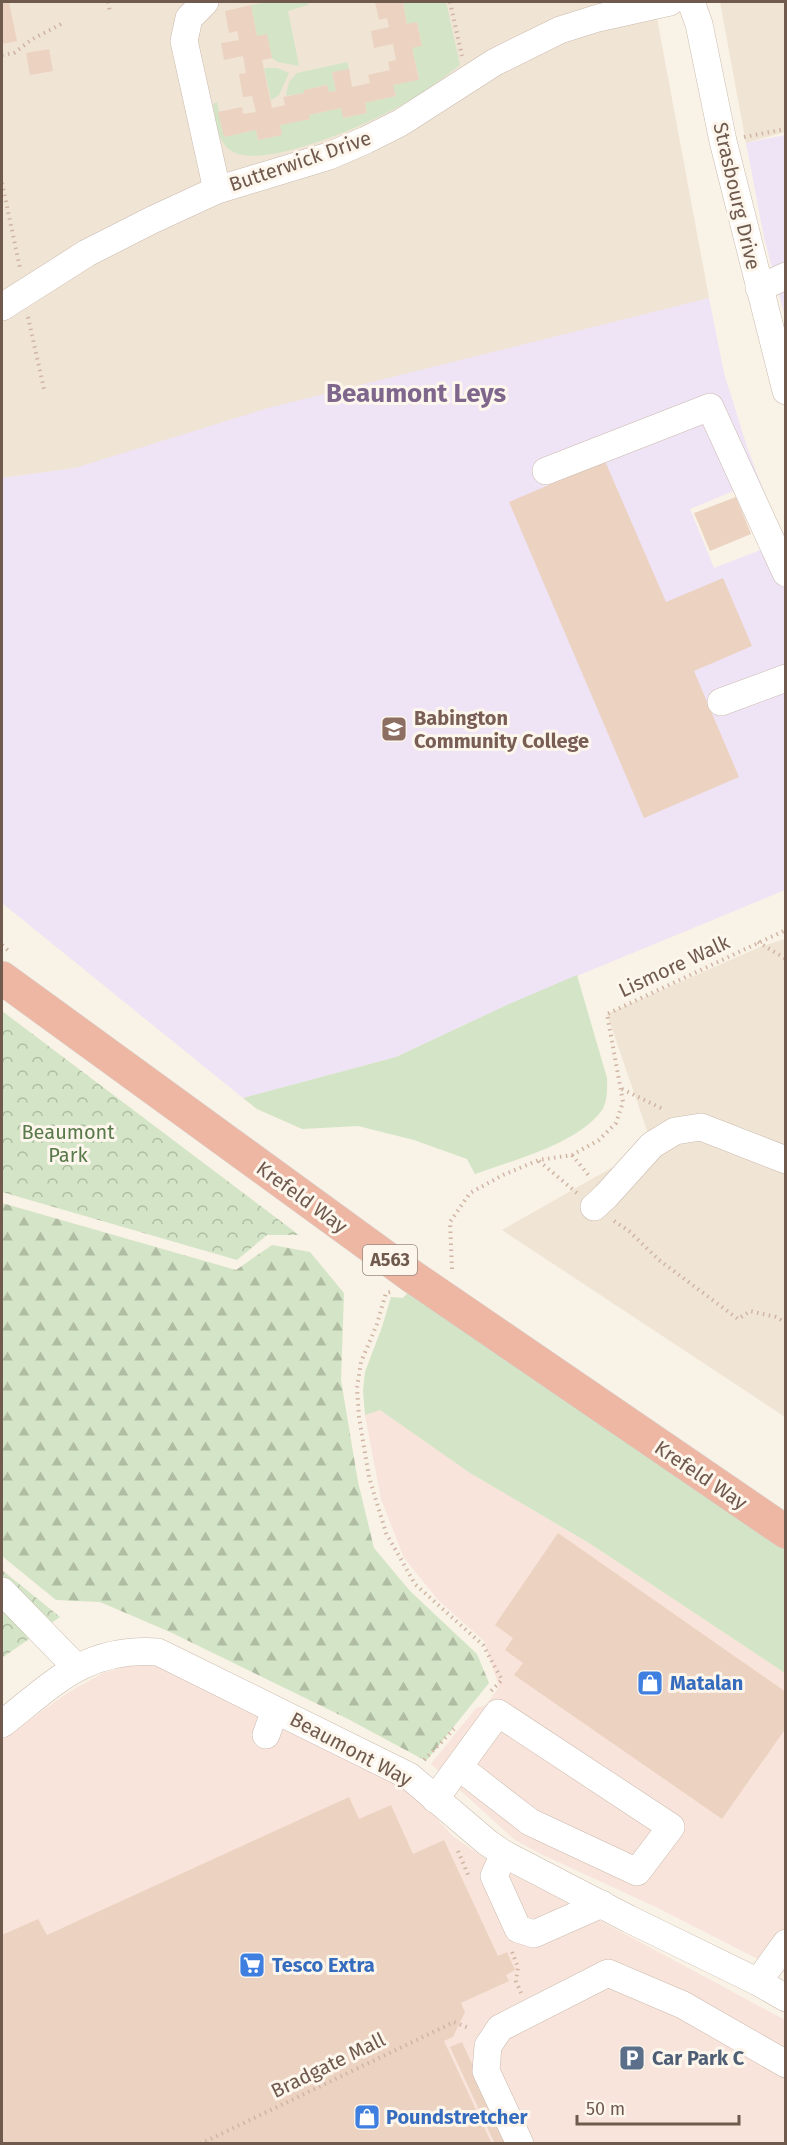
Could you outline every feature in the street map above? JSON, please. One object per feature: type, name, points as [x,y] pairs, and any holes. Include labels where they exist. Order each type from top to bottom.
[{"type":"highway","name":"Krefeld Way","points":[[2,978],[413,1277],[786,1533]]},
{"type":"street","points":[[205,2],[189,18],[184,41],[218,190]]},
{"type":"street","name":"Butterwick Drive","points":[[2,307],[87,253],[152,220],[218,190],[329,156],[366,140],[400,123],[495,62],[599,10],[670,2]]},
{"type":"street","name":"Strasbourg Drive","points":[[691,2],[699,24],[723,141],[786,391]]},
{"type":"street","points":[[759,288],[786,276]]},
{"type":"street","points":[[546,471],[710,406],[786,573]]},
{"type":"street","points":[[721,702],[786,678]]},
{"type":"street","points":[[594,1207],[652,1145],[675,1131],[701,1127],[786,1160]]},
{"type":"street","points":[[2,1591],[76,1667]]},
{"type":"street","name":"Beaumont Way","points":[[2,1724],[76,1667],[116,1653],[135,1650],[158,1652],[409,1776],[488,1844],[504,1854],[786,1998]]},
{"type":"street","points":[[267,1736],[275,1710]]},
{"type":"street","points":[[435,1799],[498,1713],[671,1827],[637,1872],[530,1822],[459,1767]]},
{"type":"street","points":[[504,1854],[494,1876],[518,1929],[534,1934],[602,1905]]},
{"type":"street","points":[[758,1982],[786,1943]]},
{"type":"street","points":[[520,2144],[486,2071],[488,2046],[500,2028],[608,1973],[683,2005],[784,2060]]},
{"type":"path","points":[[108,2],[110,12]]},
{"type":"path","points":[[450,2],[467,79]]},
{"type":"path","points":[[2,55],[14,52],[63,23]]},
{"type":"path","points":[[723,141],[786,129]]},
{"type":"path","name":"Lismore Walk","points":[[452,1269],[450,1222],[470,1193],[502,1175],[539,1160],[572,1155],[598,1140],[616,1123],[623,1102],[608,1014],[786,930]]},
{"type":"path","points":[[758,942],[786,958]]},
{"type":"path","points":[[622,1089],[701,1127]]},
{"type":"path","points":[[539,1160],[594,1207],[629,1231],[659,1260],[738,1320],[750,1311],[776,1317],[786,1323]]},
{"type":"path","points":[[394,1292],[386,1293],[377,1324],[361,1362],[357,1388],[359,1417],[369,1477],[386,1533],[415,1584],[483,1645],[493,1662],[502,1680],[486,1696]]},
{"type":"path","points":[[409,1776],[455,1728]]},
{"type":"path","points":[[455,1845],[473,1885]]},
{"type":"path","points":[[510,1949],[518,1967],[516,1981],[521,1993]]},
{"type":"path","name":"Bradgate Mall","points":[[200,2144],[454,2022],[469,2028]]},
{"type":"shaded area","points":[[2,2],[654,2],[709,298],[75,468],[2,478]]},
{"type":"shaded area","points":[[720,2],[785,2],[785,132],[746,143]]},
{"type":"shaded area","points":[[785,135],[785,317],[764,237],[746,143]]},
{"type":"shaded area","name":"Babington Community College","points":[[709,298],[724,373],[748,450],[780,534],[757,543],[736,490],[690,509],[714,568],[783,541],[785,547],[785,890],[509,1004],[396,1057],[243,1098],[2,903],[2,478],[75,468],[268,408]]},
{"type":"shaded area","points":[[785,939],[785,1417],[502,1230],[652,1145],[607,1014],[760,947]]},
{"type":"shaded area","points":[[379,1409],[470,1473],[589,1543],[785,1673],[785,1973],[660,1909],[515,1840],[431,1764],[476,1708],[486,1705],[499,1687],[484,1641],[438,1600],[404,1558],[381,1499],[365,1415]]},
{"type":"shaded area","points":[[135,1664],[159,1666],[398,1781],[454,1837],[484,1858],[785,2020],[785,2143],[2,2144],[2,1739],[69,1692],[103,1673]]},
{"type":"green space","points":[[268,2],[308,2],[308,5],[288,11],[299,66],[278,62],[272,58],[267,35],[257,36],[251,5]]},
{"type":"green space","points":[[403,2],[446,2],[460,65],[425,91],[388,112],[343,133],[316,142],[265,155],[245,155],[230,150],[222,141],[213,104],[217,102],[224,137],[256,130],[258,140],[281,135],[280,125],[310,119],[309,115],[341,108],[344,118],[367,113],[365,103],[396,96],[393,85],[419,79],[412,48],[422,45],[417,22],[407,24]]},
{"type":"green space","points":[[347,62],[349,69],[332,73],[336,91],[329,92],[327,85],[286,96],[289,82],[297,73]]},
{"type":"green space","points":[[264,68],[277,68],[289,73],[279,95],[271,100]]},
{"type":"green space","points":[[577,975],[607,1078],[605,1102],[602,1110],[591,1122],[577,1132],[561,1142],[526,1157],[475,1174],[467,1159],[414,1140],[358,1126],[302,1129],[257,1109],[243,1098],[396,1057]]},
{"type":"green space","name":"Beaumont Park","points":[[2,1011],[299,1235],[267,1235],[237,1260],[2,1192]]},
{"type":"green space","points":[[2,1203],[236,1270],[272,1245],[310,1252],[344,1293],[341,1380],[358,1482],[374,1548],[410,1591],[477,1654],[489,1683],[426,1761],[348,1719],[170,1632],[100,1602],[56,1600],[2,1556]]},
{"type":"green space","points":[[411,1289],[785,1544],[785,1673],[589,1543],[470,1473],[380,1410],[365,1415],[363,1391],[365,1372],[391,1297],[403,1298]]},
{"type":"green space","points":[[2,1570],[60,1617],[2,1658]]},
{"type":"building","points":[[2,2],[9,2],[17,41],[2,44]]},
{"type":"building","points":[[375,2],[403,2],[407,24],[417,22],[422,46],[412,48],[419,80],[393,85],[396,96],[365,103],[367,113],[343,118],[341,108],[309,115],[310,119],[280,125],[282,135],[258,140],[256,130],[224,137],[218,112],[242,107],[243,114],[256,112],[252,96],[243,97],[239,74],[246,73],[243,56],[224,60],[221,43],[239,40],[237,31],[229,33],[225,11],[251,5],[257,36],[267,34],[272,58],[262,60],[272,108],[285,105],[283,97],[304,93],[304,90],[327,85],[329,92],[336,91],[332,72],[349,69],[352,87],[370,83],[368,75],[390,70],[388,62],[396,60],[393,44],[374,48],[371,31],[389,27],[387,18],[379,20]]},
{"type":"building","points":[[49,49],[53,71],[30,75],[26,53]]},
{"type":"building","points":[[605,461],[666,602],[723,578],[752,646],[694,671],[739,777],[644,818],[509,502]]},
{"type":"building","points":[[736,497],[751,534],[710,551],[694,513]]},
{"type":"building","name":"Matalan","points":[[558,1533],[786,1692],[786,1728],[722,1819],[514,1675],[523,1663],[505,1650],[513,1638],[495,1625]]},
{"type":"building","name":"Tesco Extra","points":[[349,1797],[359,1819],[391,1805],[413,1854],[444,1840],[498,1956],[507,1952],[515,1970],[506,1975],[509,1981],[461,2003],[465,2012],[453,2037],[444,2041],[492,2144],[2,2144],[2,1935],[38,1919],[47,1935]]},
{"type":"building","points":[[462,2042],[509,2144],[495,2144],[450,2047]]},
{"type":"place","name":"Babington Community College","points":[[394,729]]},
{"type":"place","name":"Matalan","points":[[650,1683]]},
{"type":"place","name":"Tesco Extra","points":[[252,1965]]},
{"type":"place","name":"Car Park C","points":[[632,2058]]},
{"type":"place","name":"Poundstretcher","points":[[367,2117]]},
{"type":"district","name":"Beaumont Leys","points":[[416,393]]}]
